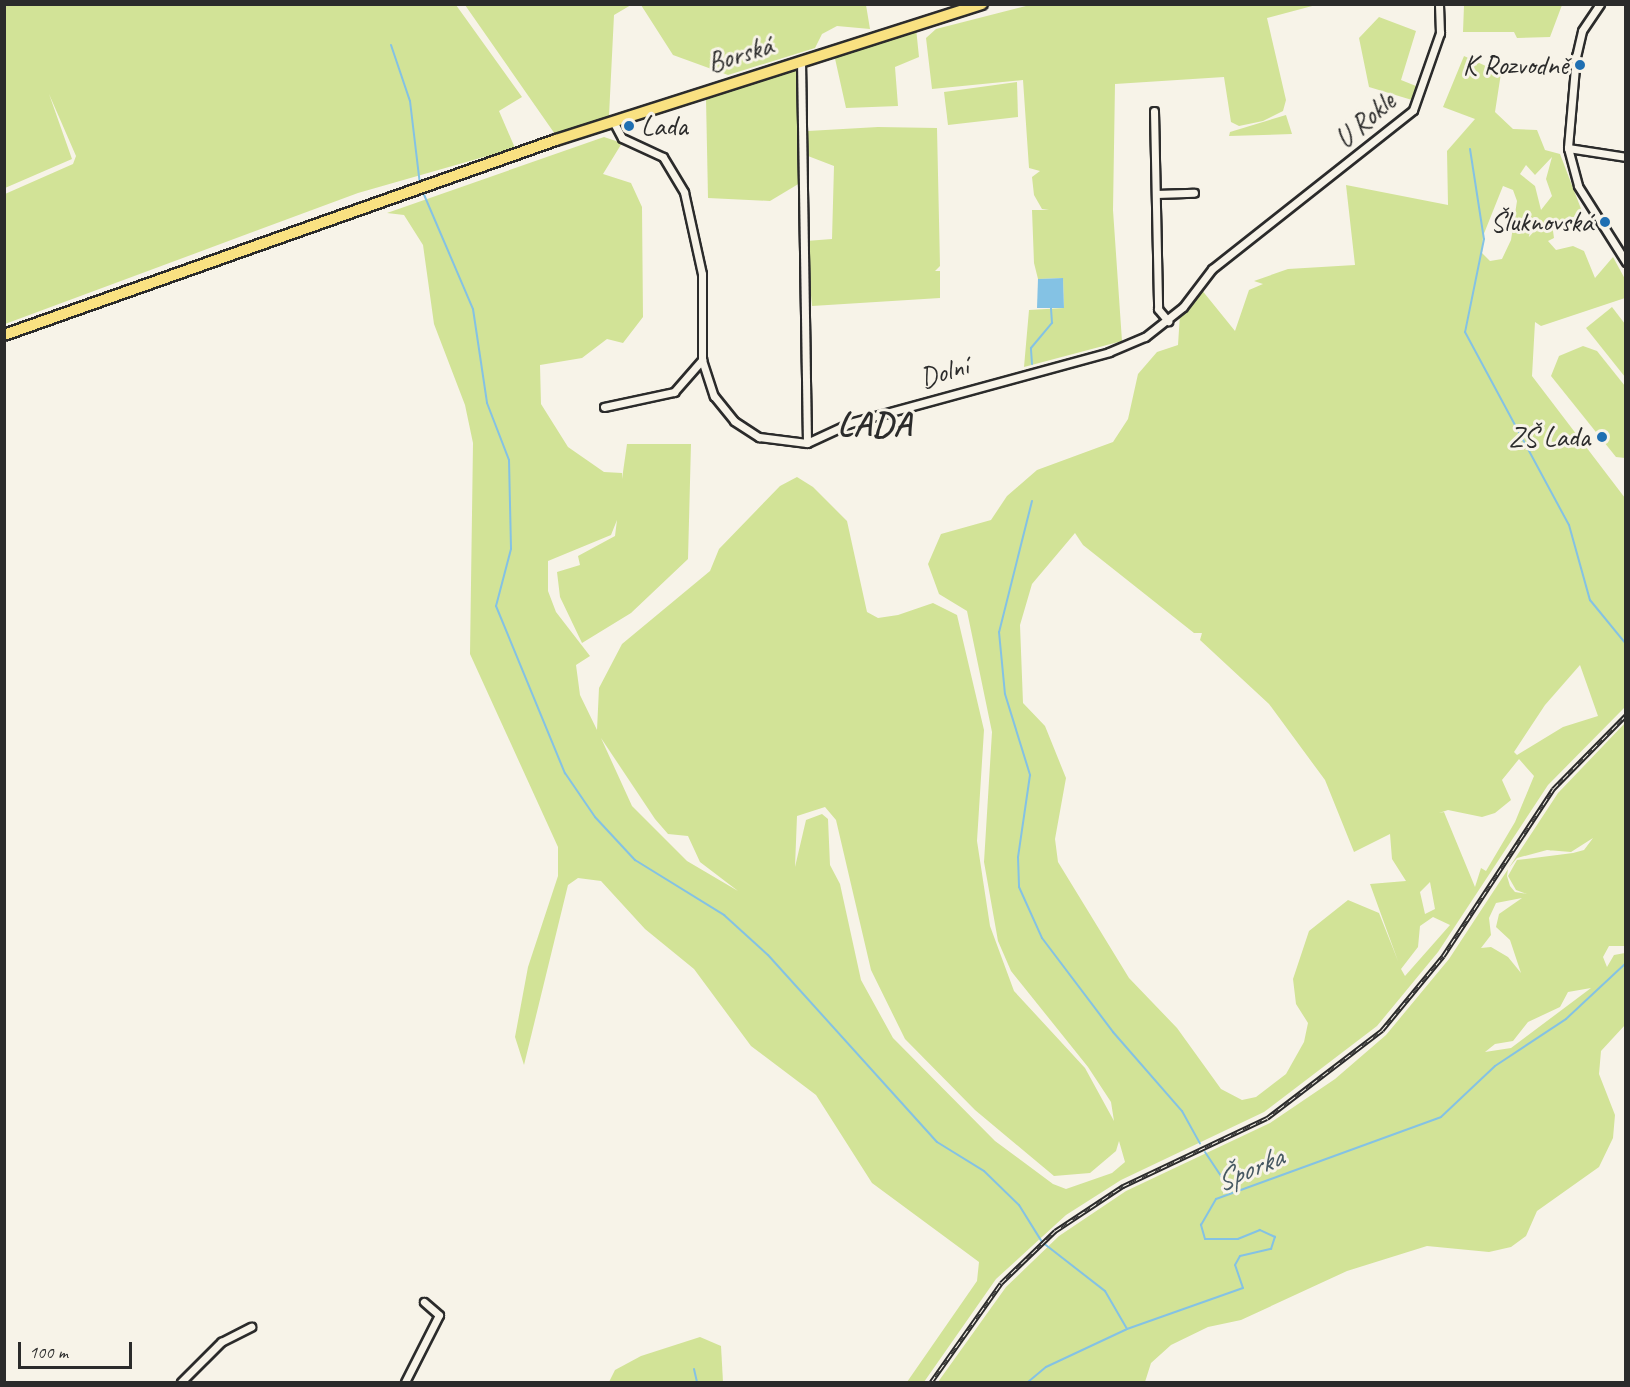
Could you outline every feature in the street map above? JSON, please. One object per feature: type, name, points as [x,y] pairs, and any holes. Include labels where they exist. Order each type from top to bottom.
[{"type":"main road","name":"Borská","points":[[4,335],[514,154],[801,60],[982,4]]},
{"type":"street","name":"U Rokle","points":[[1318,187],[1413,110],[1440,33],[1439,4]]},
{"type":"street","points":[[1600,4],[1582,32],[1576,56],[1568,148],[1578,186],[1626,262]]},
{"type":"street","points":[[801,60],[807,443]]},
{"type":"street","points":[[1154,111],[1158,309],[1168,321]]},
{"type":"street","name":"Dolní","points":[[613,121],[622,138],[663,157],[684,192],[702,274],[702,360],[714,396],[748,432],[778,444],[807,443],[951,392],[1124,348],[1168,321],[1212,269],[1318,187]]},
{"type":"street","points":[[1568,148],[1626,157]]},
{"type":"street","points":[[1156,194],[1194,193]]},
{"type":"street","points":[[604,407],[675,392],[702,360]]},
{"type":"street","points":[[405,1383],[439,1315],[424,1302]]},
{"type":"street","points":[[181,1383],[221,1342],[251,1327]]},
{"type":"green space","points":[[5,4],[456,5],[522,97],[499,111],[515,148],[358,193],[5,324],[5,194],[73,164],[76,156],[49,94],[72,159],[5,188]]},
{"type":"green space","points":[[1464,4],[1562,5],[1550,37],[1517,38],[1514,32],[1463,32]]},
{"type":"green space","points":[[465,5],[631,5],[614,15],[609,116],[557,137]]},
{"type":"green space","points":[[641,5],[866,5],[870,29],[837,26],[822,34],[815,48],[728,75],[673,55]]},
{"type":"green space","points":[[1030,5],[1316,5],[1267,18],[1286,100],[1283,111],[1263,121],[1239,126],[1231,122],[1224,77],[1115,84],[1113,210],[1122,341],[1024,367],[1029,310],[1064,308],[1063,278],[1038,279],[1034,263],[1032,210],[1049,210],[1042,209],[1034,195],[1032,177],[1040,171],[1029,168],[1023,80],[932,89],[926,38],[936,29]]},
{"type":"green space","points":[[1379,17],[1416,31],[1401,80],[1416,86],[1412,100],[1369,87],[1359,38]]},
{"type":"green space","points":[[916,28],[919,57],[895,67],[898,106],[846,108],[834,54]]},
{"type":"green space","points":[[1464,56],[1501,73],[1495,112],[1513,129],[1537,130],[1545,150],[1560,154],[1583,214],[1552,224],[1554,238],[1548,241],[1556,250],[1573,246],[1584,251],[1595,278],[1613,257],[1625,279],[1625,298],[1541,326],[1535,322],[1532,376],[1625,498],[1625,707],[1548,785],[1438,952],[1377,1026],[1264,1112],[1121,1180],[1066,1215],[996,1279],[924,1382],[907,1382],[977,1281],[979,1262],[872,1183],[816,1095],[751,1046],[694,969],[645,929],[601,881],[578,878],[568,885],[524,1065],[515,1037],[528,967],[558,876],[558,847],[470,654],[473,443],[465,405],[434,324],[423,245],[404,215],[387,213],[604,137],[622,143],[603,174],[631,183],[642,207],[643,317],[623,343],[607,339],[582,358],[540,365],[541,404],[568,447],[604,472],[622,473],[622,479],[627,444],[691,444],[688,559],[631,613],[582,643],[560,597],[557,572],[580,565],[578,556],[615,536],[617,520],[611,535],[548,561],[548,591],[556,612],[590,656],[576,665],[580,695],[597,730],[599,688],[622,644],[710,571],[719,549],[780,486],[797,477],[813,487],[847,521],[867,612],[878,618],[898,615],[933,603],[957,615],[984,730],[977,841],[990,926],[1014,991],[1085,1068],[1114,1121],[1111,1102],[1088,1067],[1011,971],[998,941],[984,862],[992,732],[967,611],[939,594],[928,564],[941,534],[991,520],[1007,496],[1037,470],[1113,442],[1128,419],[1138,374],[1157,352],[1178,345],[1180,314],[1201,289],[1235,331],[1249,290],[1263,284],[1254,281],[1288,269],[1355,265],[1346,185],[1448,205],[1447,151],[1475,119],[1443,107]],"holes":[[[1552,157],[1546,179],[1552,196],[1541,210],[1535,186],[1520,174],[1526,165],[1535,175]],[[1503,186],[1513,190],[1517,201],[1511,240],[1502,259],[1490,261],[1482,253],[1483,236]],[[1075,533],[1083,545],[1194,633],[1202,633],[1200,640],[1269,704],[1325,780],[1354,852],[1390,834],[1392,859],[1406,881],[1370,884],[1398,961],[1379,913],[1348,900],[1309,931],[1293,979],[1296,1004],[1308,1023],[1304,1042],[1286,1074],[1256,1097],[1242,1100],[1221,1089],[1177,1028],[1129,978],[1058,862],[1055,839],[1066,778],[1045,726],[1023,703],[1020,625],[1032,584]],[[1580,665],[1598,716],[1563,727],[1517,755],[1514,752],[1545,705]],[[601,738],[655,819],[668,834],[688,836],[700,862],[738,891],[687,861],[632,806]],[[1519,759],[1534,776],[1515,822],[1486,871],[1481,868],[1475,887],[1444,812],[1439,813],[1448,810],[1482,817],[1495,813],[1511,800],[1502,780]],[[825,807],[836,820],[871,970],[905,1039],[975,1110],[1054,1176],[1090,1173],[1116,1151],[1119,1141],[1125,1162],[1112,1173],[1066,1189],[1053,1184],[995,1141],[893,1038],[861,980],[840,884],[830,865],[828,819],[822,814],[806,820],[795,867],[797,816]],[[1430,882],[1435,909],[1425,914],[1420,892]],[[1433,917],[1450,925],[1405,976],[1401,969],[1418,947],[1420,926]]]},
{"type":"green space","points":[[796,69],[800,183],[770,201],[708,198],[706,98]]},
{"type":"green space","points":[[1017,82],[1018,117],[948,125],[944,92]]},
{"type":"green space","points":[[1286,115],[1292,134],[1229,136],[1230,132]]},
{"type":"green space","points":[[878,127],[937,128],[940,266],[935,271],[940,271],[940,298],[812,306],[806,241],[832,239],[834,166],[808,156],[808,131]]},
{"type":"green space","points":[[1612,307],[1625,324],[1625,377],[1586,328]]},
{"type":"green space","points":[[1583,346],[1597,351],[1625,386],[1625,458],[1616,457],[1551,376],[1559,356]]},
{"type":"green space","points":[[1625,723],[1625,946],[1609,946],[1603,957],[1607,967],[1614,955],[1625,953],[1625,1025],[1601,1051],[1599,1074],[1615,1115],[1613,1138],[1599,1167],[1537,1211],[1526,1236],[1511,1247],[1489,1252],[1427,1246],[1347,1271],[1241,1320],[1208,1327],[1171,1345],[1151,1363],[1145,1382],[938,1382],[1006,1287],[1059,1236],[1126,1191],[1270,1123],[1335,1079],[1386,1035],[1449,959],[1508,869],[1507,876],[1510,886],[1515,892],[1527,894],[1516,890],[1508,876],[1517,860],[1573,853],[1584,850],[1593,838],[1571,852],[1547,850],[1517,858],[1508,868],[1558,793]],"holes":[[[1522,898],[1499,914],[1496,927],[1510,940],[1521,973],[1508,957],[1491,947],[1481,948],[1491,935],[1489,918],[1496,903]],[[1591,988],[1511,1048],[1485,1052],[1495,1044],[1513,1041],[1528,1022],[1560,1007],[1568,992]]]},
{"type":"green space","points":[[700,1337],[721,1346],[723,1382],[609,1382],[615,1370],[641,1356]]},
{"type":"water","points":[[1063,278],[1064,308],[1037,308],[1038,279]]},
{"type":"waterway","points":[[391,45],[410,101],[420,185]]},
{"type":"waterway","points":[[1470,149],[1484,239],[1465,332],[1569,525],[1590,600],[1626,644]]},
{"type":"waterway","points":[[422,190],[473,309],[487,403],[509,460],[511,549],[496,606],[565,773],[595,817],[635,860],[724,915],[768,955],[937,1142],[984,1171],[1019,1205],[1042,1242],[1105,1291],[1127,1329]]},
{"type":"waterway","points":[[1032,364],[1031,348],[1052,323],[1051,307]]},
{"type":"waterway","points":[[1032,501],[999,632],[1005,694],[1030,775],[1018,857],[1019,887],[1042,938],[1113,1032],[1182,1111],[1200,1143]]},
{"type":"waterway","name":"Šporka","points":[[1028,1382],[1046,1367],[1127,1329],[1243,1288],[1235,1265],[1240,1256],[1271,1249],[1275,1237],[1260,1230],[1238,1239],[1205,1239],[1201,1225],[1216,1199],[1441,1117],[1495,1066],[1566,1019],[1626,963]]},
{"type":"waterway","points":[[1205,1152],[1231,1191]]},
{"type":"waterway","points":[[694,1369],[697,1382]]},
{"type":"railway","points":[[931,1382],[1001,1283],[1055,1231],[1123,1186],[1267,1118],[1382,1030],[1443,956],[1553,789],[1626,715]]},
{"type":"place","name":"K Rozvodně","points":[[1580,65]]},
{"type":"place","name":"Lada","points":[[629,126]]},
{"type":"place","name":"Šluknovská","points":[[1605,222]]},
{"type":"place","name":"ZŠ Lada","points":[[1602,437]]},
{"type":"district","name":"LADA","points":[[875,424]]}]
